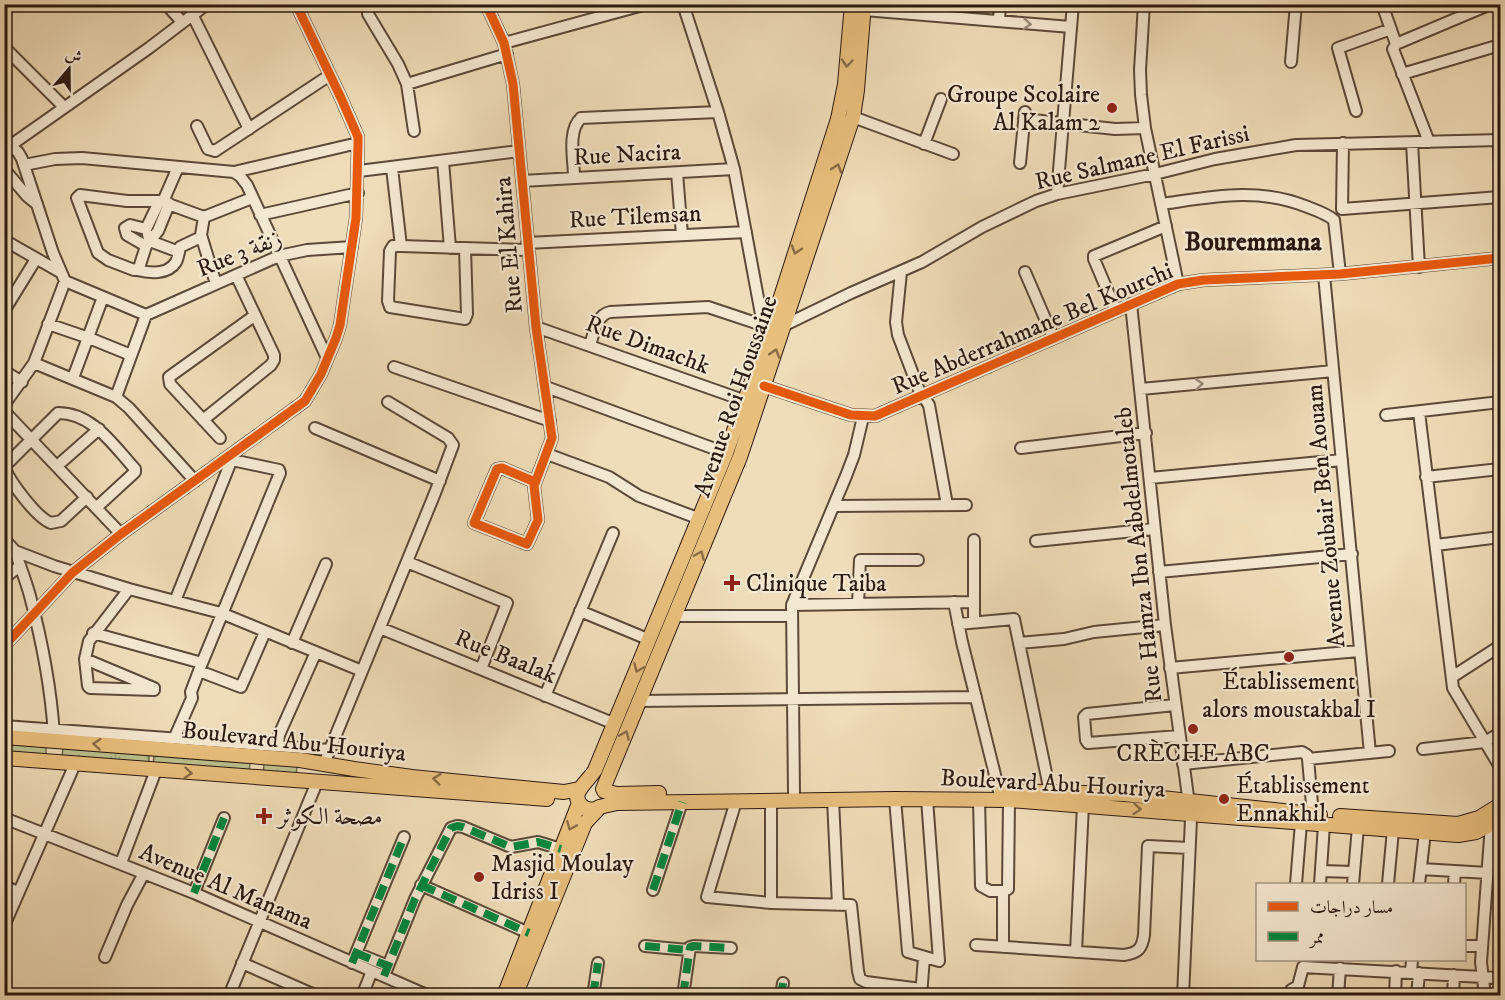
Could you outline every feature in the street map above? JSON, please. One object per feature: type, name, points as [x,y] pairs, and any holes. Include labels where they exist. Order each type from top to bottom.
[{"type":"main road","name":"Avenue Roi Houssaine","points":[[504,996],[581,795],[595,770],[615,724],[700,519],[853,117],[857,90],[860,6]]},
{"type":"main road","name":"Avenue Roi Houssaine","points":[[604,790],[714,525],[765,386],[773,326],[842,101],[860,6]]},
{"type":"main road","name":"Boulevard Abu Houriya","points":[[4,737],[54,735],[171,745],[300,760],[412,777],[581,795]]},
{"type":"main road","name":"Boulevard Abu Houriya","points":[[4,758],[317,782],[581,795]]},
{"type":"main road","points":[[515,996],[585,823],[605,800],[604,790],[594,783],[581,795],[586,809],[598,808]]},
{"type":"main road","name":"Boulevard Abu Houriya","points":[[604,790],[617,794],[794,792],[1124,794],[1189,807],[1301,823],[1425,832],[1494,826],[1500,805]]},
{"type":"main road","name":"Boulevard Abu Houriya","points":[[598,808],[617,803],[979,799],[1004,795],[1083,805],[1189,807]]},
{"type":"main road","name":"Boulevard Abu Houriya","points":[[1231,812],[1313,814],[1472,827]]},
{"type":"street","points":[[166,4],[182,22]]},
{"type":"street","points":[[4,405],[34,363],[62,276],[24,165],[18,152],[6,145],[149,48],[207,4]]},
{"type":"street","points":[[4,646],[72,573],[121,534],[305,401],[313,390],[340,325],[358,193],[358,136],[296,4]]},
{"type":"street","name":"Rue El Kahira","points":[[486,4],[506,49],[517,117],[527,246],[552,438],[535,482]]},
{"type":"street","points":[[407,84],[506,49],[647,4]]},
{"type":"street","points":[[683,4],[734,169],[746,232],[773,326]]},
{"type":"street","points":[[999,21],[1000,4]]},
{"type":"street","points":[[1057,194],[1073,4]]},
{"type":"street","points":[[1144,4],[1140,76],[1145,128],[1178,284]]},
{"type":"street","points":[[1291,62],[1296,4]]},
{"type":"street","points":[[1382,4],[1396,44]]},
{"type":"street","points":[[1429,142],[1393,49],[1396,44],[1491,4]]},
{"type":"street","points":[[860,6],[1071,27]]},
{"type":"street","points":[[192,14],[249,129]]},
{"type":"street","points":[[368,14],[398,64],[407,84],[414,131]]},
{"type":"street","points":[[1356,111],[1338,48],[1391,29]]},
{"type":"street","points":[[1402,74],[1500,45]]},
{"type":"street","points":[[4,47],[64,107]]},
{"type":"street","points":[[197,126],[208,149],[212,152],[218,150],[330,75]]},
{"type":"street","points":[[924,144],[941,99]]},
{"type":"street","points":[[574,177],[573,131],[576,122],[581,118],[718,112]]},
{"type":"street","points":[[1020,163],[1025,116],[1115,129],[1145,128]]},
{"type":"street","points":[[853,117],[953,154]]},
{"type":"street","points":[[1500,140],[1500,168]]},
{"type":"street","name":"Rue Salmane El Farissi","points":[[773,326],[901,272],[1007,215],[1057,194],[1262,150],[1296,145],[1500,140]]},
{"type":"street","points":[[24,165],[82,158],[234,172],[358,143]]},
{"type":"street","points":[[1340,274],[1334,220],[1342,209],[1343,143]]},
{"type":"street","points":[[1412,143],[1419,267]]},
{"type":"street","points":[[359,171],[519,152]]},
{"type":"street","points":[[442,161],[450,248]]},
{"type":"street","points":[[136,270],[148,243],[158,231],[165,197],[178,167]]},
{"type":"street","points":[[392,168],[396,247],[388,301],[390,307],[464,320],[467,314],[465,248]]},
{"type":"street","points":[[4,169],[37,204]]},
{"type":"street","name":"Rue Nacira","points":[[522,181],[734,169]]},
{"type":"street","points":[[234,172],[247,185],[327,358]]},
{"type":"street","points":[[677,172],[682,235]]},
{"type":"street","points":[[260,215],[358,193]]},
{"type":"street","points":[[1162,204],[1233,194],[1268,196],[1298,203],[1334,220]]},
{"type":"street","points":[[1342,209],[1500,196]]},
{"type":"street","points":[[201,237],[185,243],[178,252],[175,263],[165,270],[154,272],[131,270],[100,256],[95,250],[81,211],[95,198],[164,202],[204,217],[252,198]]},
{"type":"street","points":[[148,243],[146,229],[164,202]]},
{"type":"street","points":[[204,217],[201,237],[216,284]]},
{"type":"street","points":[[146,229],[130,225],[127,226],[125,234],[130,238],[178,252]]},
{"type":"street","points":[[1116,311],[1094,256],[1166,226]]},
{"type":"street","name":"Rue Tilemsan","points":[[396,247],[527,246],[746,232]]},
{"type":"street","points":[[4,240],[62,276],[146,315],[116,397]]},
{"type":"street","name":"Rue 3 زنقة","points":[[146,315],[279,256],[306,250],[352,247]]},
{"type":"street","name":"Rue Abderrahmane Bel Kourchi","points":[[765,386],[840,412],[863,417],[874,416],[1178,284],[1204,280],[1340,274],[1500,258]]},
{"type":"street","points":[[4,311],[9,295],[36,259]]},
{"type":"street","points":[[901,272],[898,335],[900,345],[929,405],[947,505]]},
{"type":"street","points":[[1025,272],[1053,338]]},
{"type":"street","points":[[203,420],[271,365],[274,360],[274,355],[236,275]]},
{"type":"street","name":"Avenue Zoubair Ben Aouam","points":[[1324,275],[1370,753]]},
{"type":"street","points":[[74,378],[103,297]]},
{"type":"street","name":"Rue Hamza Ibn Aabdelmotaleb","points":[[1131,304],[1174,705],[1189,807],[1183,995]]},
{"type":"street","points":[[590,345],[600,317],[603,313],[610,312],[708,307],[773,326]]},
{"type":"street","points":[[220,438],[170,384],[169,377],[254,316]]},
{"type":"street","points":[[48,324],[131,355]]},
{"type":"street","name":"Rue Dimachk","points":[[536,327],[746,401]]},
{"type":"street","points":[[34,363],[116,397],[129,408],[195,481]]},
{"type":"street","points":[[394,367],[550,421]]},
{"type":"street","points":[[4,370],[22,382]]},
{"type":"street","points":[[1141,389],[1333,371]]},
{"type":"street","points":[[546,387],[726,453]]},
{"type":"street","points":[[324,764],[408,562],[453,445],[451,440],[388,402]]},
{"type":"street","points":[[1386,415],[1500,402]]},
{"type":"street","points":[[4,411],[121,534]]},
{"type":"street","points":[[1419,412],[1453,688],[1500,767]]},
{"type":"street","points":[[87,497],[57,524],[51,523],[41,517],[5,469],[5,466],[53,417],[60,413],[89,421],[99,429],[135,471],[97,507]]},
{"type":"street","points":[[794,792],[792,610],[854,455],[863,417]]},
{"type":"street","points":[[315,428],[440,481]]},
{"type":"street","points":[[57,466],[99,429]]},
{"type":"street","points":[[1021,448],[1146,433]]},
{"type":"street","points":[[547,454],[609,477],[639,496],[700,519]]},
{"type":"street","points":[[176,601],[233,455]]},
{"type":"street","points":[[233,455],[280,471],[200,667],[191,692],[192,698],[171,745],[278,745],[330,750]]},
{"type":"street","points":[[1150,478],[1342,460]]},
{"type":"street","points":[[502,468],[535,482],[538,520],[527,544],[474,522],[497,469],[502,468]]},
{"type":"street","points":[[1426,477],[1500,469]]},
{"type":"street","points":[[834,507],[966,505]]},
{"type":"street","points":[[1036,541],[1155,529]]},
{"type":"street","points":[[545,696],[613,533]]},
{"type":"street","points":[[1436,545],[1500,537]]},
{"type":"street","points":[[4,539],[15,551],[30,594],[54,735],[4,726]]},
{"type":"street","points":[[974,540],[974,622]]},
{"type":"street","points":[[15,551],[72,573],[222,613],[362,671]]},
{"type":"street","points":[[1159,572],[1352,554]]},
{"type":"street","points":[[858,604],[860,560],[918,560]]},
{"type":"street","points":[[408,562],[507,603],[481,669]]},
{"type":"street","points":[[292,643],[326,564]]},
{"type":"street","points":[[4,578],[20,566]]},
{"type":"street","points":[[85,659],[154,690],[90,688],[88,686],[85,659],[89,641],[129,589]]},
{"type":"street","points":[[954,602],[976,697],[1004,795],[1008,889],[1003,891],[990,891],[981,886],[979,799]]},
{"type":"street","points":[[675,616],[858,604],[973,602]]},
{"type":"street","points":[[580,611],[650,640]]},
{"type":"street","points":[[958,624],[1014,619],[1050,792]]},
{"type":"street","points":[[1019,643],[1165,625]]},
{"type":"street","name":"Rue Baalak","points":[[380,628],[615,724]]},
{"type":"street","points":[[93,633],[200,667],[241,687],[265,632]]},
{"type":"street","points":[[1452,677],[1500,646]]},
{"type":"street","points":[[1170,668],[1359,651]]},
{"type":"street","points":[[278,745],[279,735],[316,652]]},
{"type":"street","points":[[639,701],[976,697]]},
{"type":"street","points":[[1174,705],[1087,714],[1084,717],[1086,740],[1089,743],[1179,736]]},
{"type":"street","points":[[1423,749],[1485,742],[1500,733]]},
{"type":"street","points":[[1308,759],[1389,751]]},
{"type":"street","points":[[1183,764],[1302,752],[1307,755],[1308,759],[1313,814]]},
{"type":"street","points":[[4,926],[75,764]]},
{"type":"street","points":[[122,863],[156,770]]},
{"type":"street","points":[[229,996],[317,782]]},
{"type":"street","points":[[895,799],[908,952],[939,961],[927,799]]},
{"type":"street","points":[[833,800],[838,905]]},
{"type":"street","points":[[736,801],[707,897],[771,903],[849,904],[853,907],[857,966],[860,979],[866,982],[921,992],[924,957]]},
{"type":"street","points":[[771,801],[771,903]]},
{"type":"street","points":[[653,890],[682,802]]},
{"type":"street","points":[[1076,952],[1083,805]]},
{"type":"street","name":"Avenue Al Manama","points":[[4,818],[122,863],[258,923],[354,958],[372,971],[386,971],[429,996]]},
{"type":"street","points":[[194,893],[224,818]]},
{"type":"street","points":[[1296,883],[1301,823]]},
{"type":"street","points":[[1320,883],[1324,825]]},
{"type":"street","points":[[404,837],[354,958],[386,971],[421,885],[451,828],[457,826],[511,847],[538,842],[561,849]]},
{"type":"street","points":[[1485,996],[1485,983],[1481,972],[1482,946],[1494,826]]},
{"type":"street","points":[[1353,883],[1358,827]]},
{"type":"street","points":[[1388,883],[1392,830]]},
{"type":"street","points":[[1419,883],[1425,832]]},
{"type":"street","points":[[976,945],[1135,954],[1141,949],[1144,935],[1148,846],[1189,848]]},
{"type":"street","points":[[1421,869],[1488,873]]},
{"type":"street","points":[[1321,871],[1354,873]]},
{"type":"street","points":[[1454,883],[1455,871]]},
{"type":"street","points":[[105,957],[127,905],[144,873]]},
{"type":"street","points":[[421,885],[529,933]]},
{"type":"street","points":[[4,886],[18,892]]},
{"type":"street","points":[[1003,891],[1003,947]]},
{"type":"street","points":[[645,946],[688,950],[694,946],[731,948]]},
{"type":"street","points":[[1466,946],[1482,946]]},
{"type":"street","points":[[683,996],[688,950]]},
{"type":"street","points":[[1412,961],[1417,996]]},
{"type":"street","points":[[242,963],[317,996]]},
{"type":"street","points":[[593,996],[598,963]]},
{"type":"street","points":[[1290,996],[1291,990],[1298,986],[1302,967],[1314,963],[1381,965],[1396,971],[1500,978]]},
{"type":"street","points":[[1338,996],[1343,965]]},
{"type":"street","points":[[362,996],[372,971]]},
{"type":"street","points":[[1395,996],[1396,971]]},
{"type":"street","points":[[1453,996],[1454,975]]},
{"type":"street","points":[[781,996],[783,983]]},
{"type":"street","points":[[1183,995],[1212,996]]},
{"type":"green space","points":[[5,745],[46,746],[46,756],[5,755]]},
{"type":"green space","points":[[63,747],[149,754],[149,765],[62,758]]},
{"type":"green space","points":[[154,755],[250,763],[249,773],[153,765]]},
{"type":"green space","points":[[264,764],[297,766],[296,777],[263,774]]},
{"type":"marked path","points":[[653,890],[682,802]]},
{"type":"marked path","points":[[194,893],[224,818]]},
{"type":"marked path","points":[[384,976],[415,899],[451,828],[463,827],[511,847],[538,842],[561,849]]},
{"type":"marked path","points":[[352,963],[404,837]]},
{"type":"marked path","points":[[421,885],[529,933]]},
{"type":"marked path","points":[[645,946],[688,950]]},
{"type":"marked path","points":[[683,996],[690,947],[731,948]]},
{"type":"marked path","points":[[356,953],[388,966]]},
{"type":"marked path","points":[[593,996],[598,963]]},
{"type":"marked path","points":[[781,996],[783,983]]},
{"type":"cycle path","points":[[4,646],[72,573],[121,534],[305,401],[321,374],[340,325],[356,218],[358,137],[296,4]]},
{"type":"cycle path","points":[[486,4],[504,43],[513,84],[536,327],[552,438],[534,486],[538,520],[527,544],[474,523],[497,469],[502,468],[535,482]]},
{"type":"cycle path","points":[[764,386],[851,415],[875,416],[1178,284],[1204,280],[1340,274],[1500,258]]},
{"type":"place","name":"Groupe Scolaire Al Kalam 2","points":[[1112,108]]},
{"type":"place","name":"Clinique Taiba","points":[[732,583]]},
{"type":"place","name":"Établissement alors moustakbal I","points":[[1289,657]]},
{"type":"place","name":"CRÈCHE ABC","points":[[1193,729]]},
{"type":"place","name":"Établissement Ennakhil","points":[[1224,799]]},
{"type":"place","name":"مصحة الكوثر","points":[[264,816]]},
{"type":"place","name":"Masjid Moulay Idriss I","points":[[479,877]]},
{"type":"district","name":"Bouremmana","points":[[1253,241]]}]
